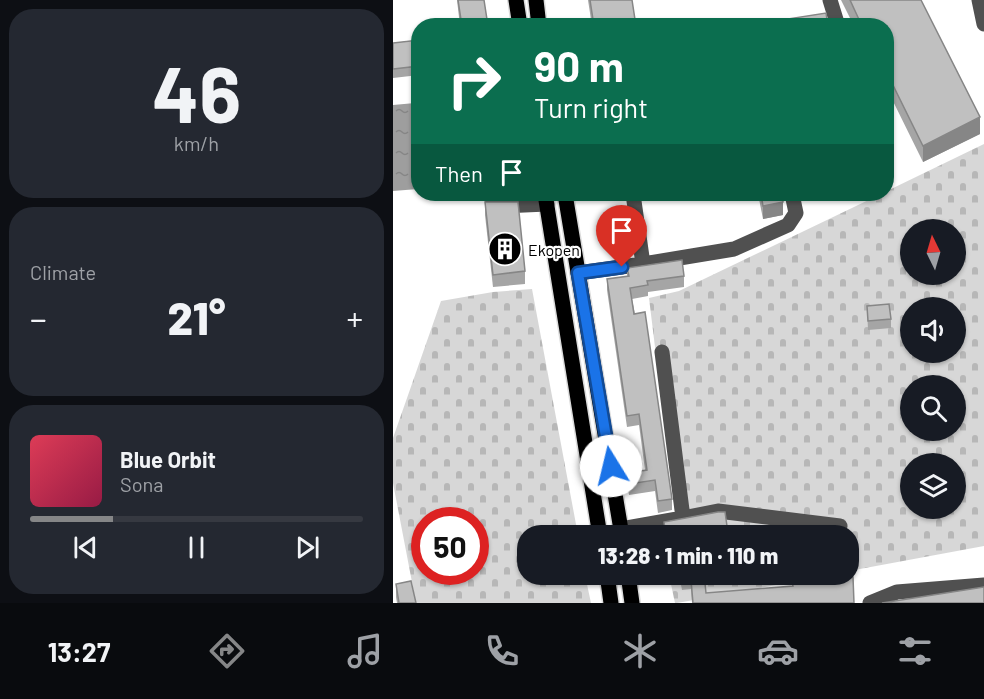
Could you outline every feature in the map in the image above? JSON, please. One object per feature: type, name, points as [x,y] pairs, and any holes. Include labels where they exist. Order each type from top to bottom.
[{"type":"main road","points":[[516,0],[519,18]]},
{"type":"main road","points":[[536,0],[539,18]]},
{"type":"main road","points":[[546,201],[598,525]]},
{"type":"main road","points":[[566,201],[620,525]]},
{"type":"main road","points":[[609,585],[611,603]]},
{"type":"main road","points":[[630,585],[632,603]]},
{"type":"street","points":[[830,0],[836,18]]},
{"type":"street","points":[[979,0],[984,24]]},
{"type":"street","points":[[495,201],[500,206],[533,201]]},
{"type":"street","points":[[634,201],[643,264]]},
{"type":"street","points":[[578,273],[734,249],[788,225],[796,213],[793,201]]},
{"type":"street","points":[[662,352],[683,518]]},
{"type":"street","points":[[652,525],[719,511],[832,525]]},
{"type":"street","points":[[870,603],[897,592],[984,585]]},
{"type":"green space","points":[[984,144],[984,546],[859,569],[859,525],[660,525],[676,519],[649,298],[679,291],[866,201],[894,201],[894,188]]},
{"type":"green space","points":[[532,289],[576,525],[517,525],[517,585],[587,585],[591,603],[416,603],[413,585],[489,585],[489,507],[411,507],[411,577],[393,483],[393,438],[441,301],[493,292]]},
{"type":"green space","points":[[671,585],[775,585],[675,603]]},
{"type":"water","points":[[411,103],[411,190],[393,191],[393,105]]},
{"type":"building","points":[[458,0],[484,0],[487,18],[461,18]]},
{"type":"building","points":[[590,0],[632,0],[635,18],[593,18]]},
{"type":"building","points":[[850,0],[921,0],[980,117],[923,146],[894,87],[894,18],[858,18]]},
{"type":"building","points":[[826,13],[827,18],[794,18]]},
{"type":"building","points":[[411,41],[411,67],[393,69],[393,43]]},
{"type":"building","points":[[762,201],[783,201],[783,202],[763,206]]},
{"type":"building","name":"Ekopen","points":[[485,202],[518,202],[525,271],[493,275]]},
{"type":"building","points":[[682,260],[684,276],[647,281],[648,285],[630,288],[634,314],[645,312],[672,499],[658,501],[655,480],[629,484],[627,473],[647,470],[639,414],[627,416],[607,279],[629,276],[627,268]]},
{"type":"building","points":[[889,304],[891,319],[868,321],[867,306]]},
{"type":"building","points":[[725,512],[727,525],[664,525],[664,522]]},
{"type":"building","points":[[411,581],[416,603],[399,603],[396,584]]},
{"type":"building","points":[[691,585],[705,585],[706,593],[793,585],[853,585],[854,603],[693,603]]},
{"type":"building","points":[[984,587],[984,603],[882,603]]},
{"type":"place","name":"Ekopen","points":[[505,249]]},
{"type":"route","points":[[611,466],[578,273],[622,267]]}]
